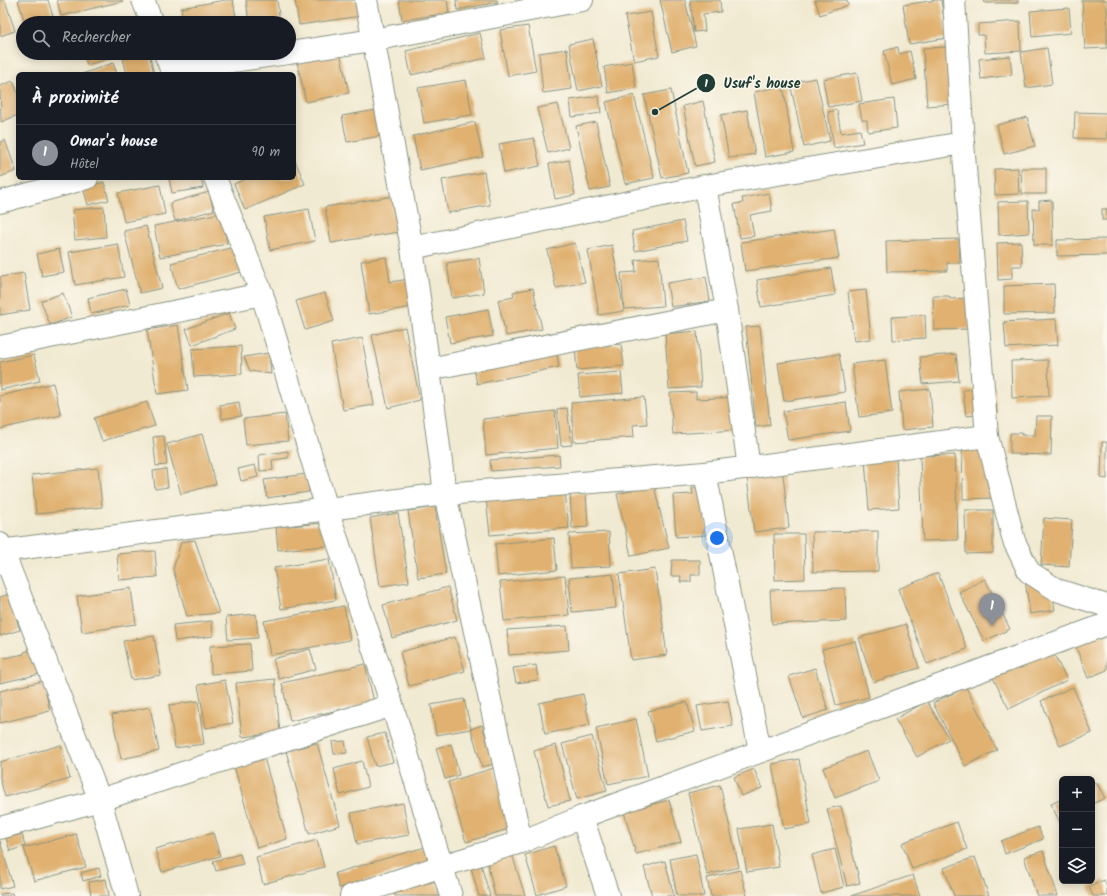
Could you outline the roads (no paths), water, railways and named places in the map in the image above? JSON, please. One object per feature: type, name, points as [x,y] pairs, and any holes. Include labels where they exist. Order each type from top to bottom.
[{"type":"street","points":[[143,0],[149,16]]},
{"type":"street","points":[[366,0],[412,248],[445,494],[521,842]]},
{"type":"street","points":[[296,52],[373,40],[582,0]]},
{"type":"street","points":[[954,0],[963,143],[987,436],[1014,541],[1030,572],[1057,590],[1107,606]]},
{"type":"street","points":[[170,66],[224,60]]},
{"type":"street","points":[[412,248],[705,186],[963,143]]},
{"type":"street","points":[[0,202],[80,180]]},
{"type":"street","points":[[216,180],[262,294],[327,509],[392,705],[451,896]]},
{"type":"street","points":[[705,186],[727,310],[749,468]]},
{"type":"street","points":[[0,347],[262,294]]},
{"type":"street","points":[[429,370],[727,310]]},
{"type":"street","points":[[126,896],[100,800],[1,548],[445,494],[705,473],[987,436]]},
{"type":"street","points":[[705,473],[760,751]]},
{"type":"street","points":[[351,896],[521,842],[582,817],[1107,624]]},
{"type":"street","points":[[0,828],[100,800],[392,705]]},
{"type":"street","points":[[582,817],[608,896]]},
{"type":"place","name":"Usuf's house","points":[[655,112]]},
{"type":"place","name":"Omar's house","points":[[992,626]]}]
